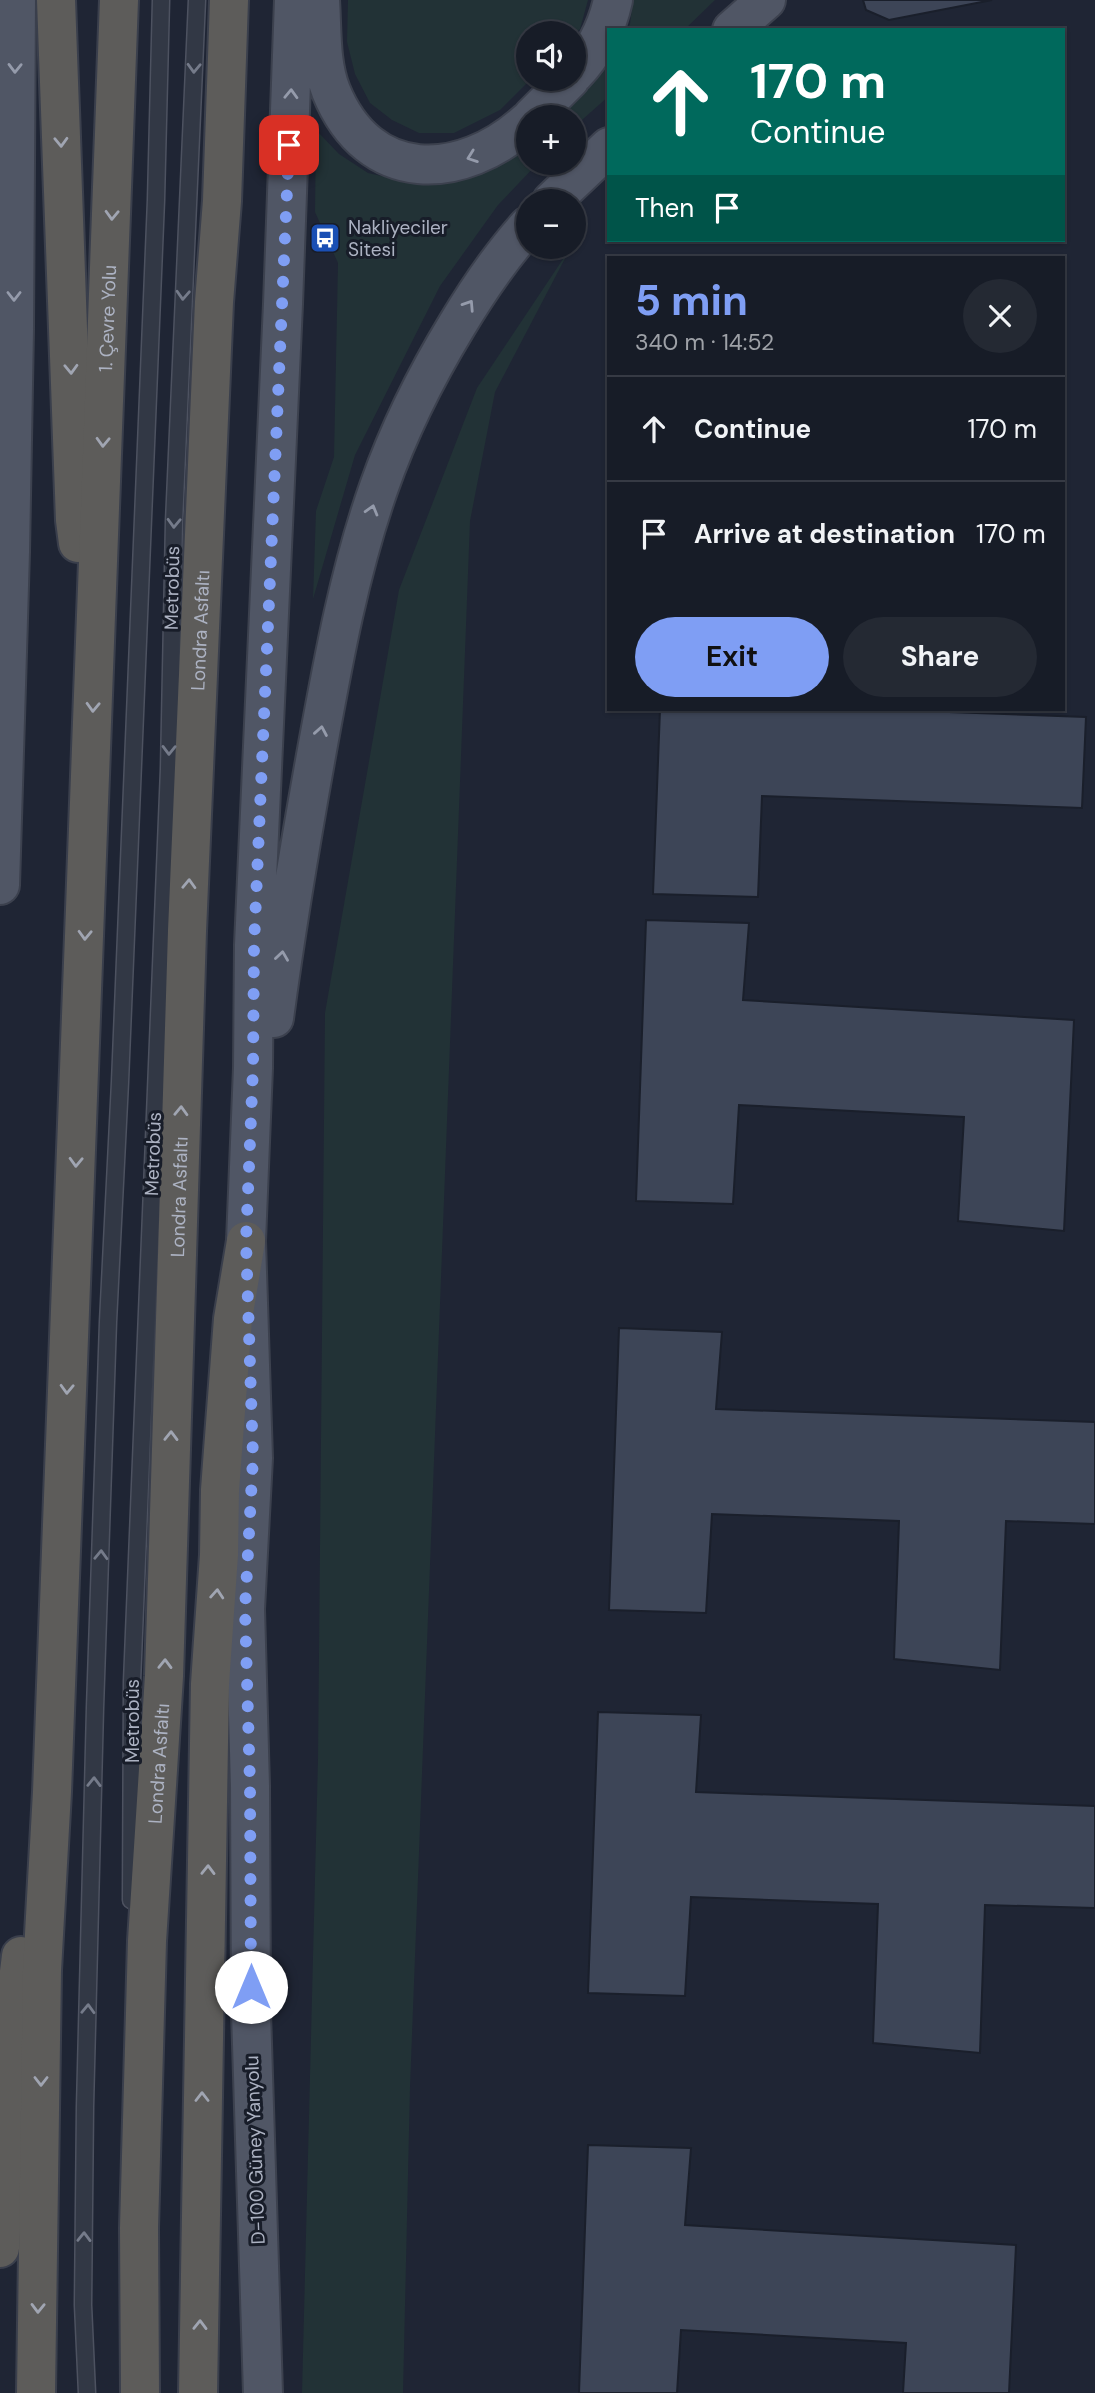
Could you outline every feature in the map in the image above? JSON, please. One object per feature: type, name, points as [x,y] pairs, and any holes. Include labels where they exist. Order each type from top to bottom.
[{"type":"highway","points":[[36,2393],[42,1970],[52,1793],[96,639],[75,520],[56,0]]},
{"type":"highway","name":"1. Çevre Yolu","points":[[96,639],[119,0]]},
{"type":"highway","name":"Londra Asfaltı","points":[[140,2393],[139,2228],[147,1941],[164,1676],[187,944],[229,0]]},
{"type":"highway","points":[[198,2393],[210,1684],[219,1555],[220,1490],[233,1320],[246,1241]]},
{"type":"highway","points":[[0,2248],[13,2020],[28,1899],[52,1793]]},
{"type":"main road","points":[[0,885],[11,538],[14,329],[7,108],[16,0]]},
{"type":"main road","name":"D-100 Güney Yanyolu","points":[[263,2393],[251,2012],[250,1786],[245,1609],[253,1458],[246,1241],[253,1068],[254,945],[294,0]]},
{"type":"main road","points":[[320,0],[324,65],[330,89],[350,124],[363,140],[385,156],[419,165],[456,163],[488,151],[516,132]]},
{"type":"main road","points":[[586,61],[608,25],[613,0]]},
{"type":"main road","points":[[734,28],[766,0]]},
{"type":"main road","points":[[544,105],[558,91]]},
{"type":"main road","points":[[565,189],[607,149]]},
{"type":"main road","points":[[253,1068],[272,1030],[304,822],[331,674],[355,567],[379,488],[432,365],[478,292],[516,239]]},
{"type":"lane","points":[[87,2393],[83,2305],[95,1708],[108,1322],[156,200],[161,0]]},
{"type":"lane","name":"Metrobüs","points":[[131,1915],[132,1682],[141,1512],[169,769],[174,522],[197,0]]},
{"type":"lane","points":[[130,2393],[131,2309],[128,2252],[131,1955]]},
{"type":"shaded area","points":[[348,0],[588,0],[582,21],[516,21],[516,91],[519,91],[500,110],[454,133],[419,133],[392,120],[370,103],[355,74],[347,42]]},
{"type":"shaded area","points":[[633,0],[715,0],[686,28],[627,28]]},
{"type":"shaded area","points":[[607,55],[607,98],[586,116],[586,105],[564,105],[576,91],[586,91],[586,80]]},
{"type":"shaded area","points":[[316,130],[339,154],[368,173],[409,182],[452,181],[516,148],[516,175],[527,175],[498,205],[440,286],[355,455],[313,599],[316,511],[334,457],[338,263],[315,212]]},
{"type":"shaded area","points":[[565,259],[495,392],[470,521],[410,2087],[403,2393],[302,2393],[318,1759],[325,1013],[399,590],[477,388]]},
{"type":"building","points":[[863,0],[992,0],[889,20],[866,10]]},
{"type":"building","points":[[660,711],[921,711],[1086,717],[1082,808],[762,796],[758,897],[653,894]]},
{"type":"building","points":[[646,920],[749,923],[743,1000],[1074,1020],[1064,1231],[958,1221],[964,1117],[739,1105],[733,1204],[636,1201]]},
{"type":"building","points":[[619,1328],[722,1332],[716,1409],[1095,1422],[1095,1524],[1006,1521],[1000,1670],[894,1659],[899,1521],[712,1514],[706,1613],[609,1610]]},
{"type":"building","points":[[598,1712],[701,1715],[696,1792],[1095,1806],[1095,1908],[985,1905],[980,2053],[873,2043],[878,1904],[691,1897],[685,1996],[588,1993]]},
{"type":"building","points":[[588,2145],[691,2148],[685,2225],[1016,2245],[1009,2393],[903,2393],[906,2343],[681,2330],[677,2393],[579,2393]]},
{"type":"place","name":"Nakliyeciler Sitesi","points":[[325,238]]},
{"type":"route","points":[[251,1987],[250,1786],[245,1609],[253,1458],[246,1241],[253,1068],[254,945],[289,145]]}]
